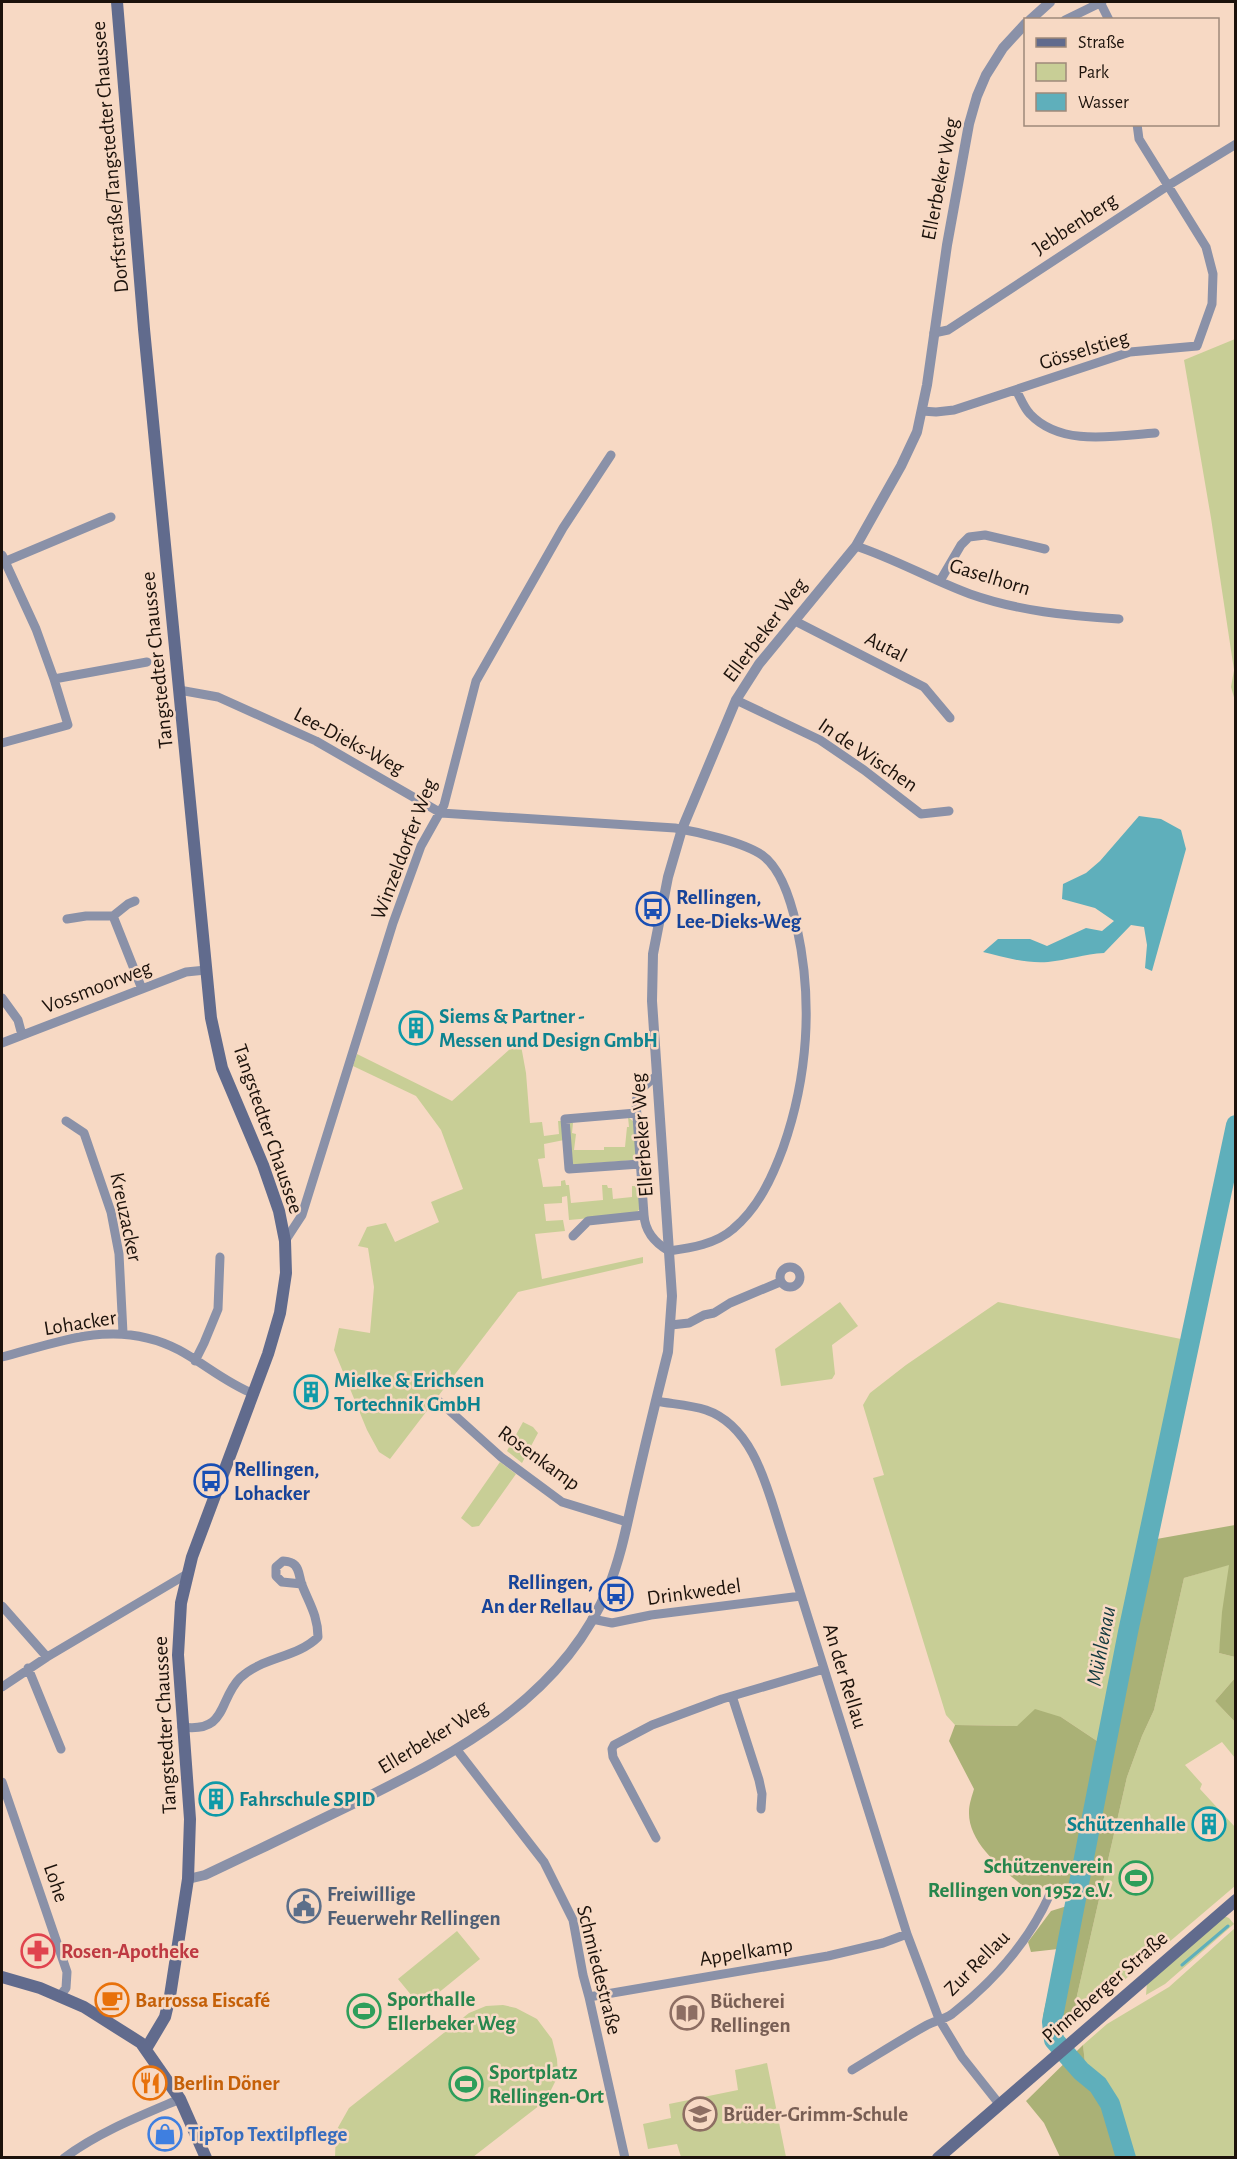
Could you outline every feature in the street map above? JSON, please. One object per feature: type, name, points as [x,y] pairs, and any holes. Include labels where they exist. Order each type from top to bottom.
[{"type":"main road","name":"Dorfstraße/Tangstedter Chaussee","points":[[117,2],[142,309]]},
{"type":"main road","name":"Tangstedter Chaussee","points":[[142,309],[211,1018],[222,1068],[272,1187],[285,1241],[284,1293],[280,1313],[254,1394],[187,1574],[178,1631],[178,1685],[190,1819],[188,1879],[165,2017],[146,2049]]},
{"type":"main road","name":"Pinneberger Straße","points":[[938,2157],[1236,1900]]},
{"type":"main road","points":[[2,1977],[60,1996],[84,2007],[133,2036],[146,2049],[180,2099],[206,2157]]},
{"type":"street","points":[[1069,18],[1101,2],[1108,18]]},
{"type":"street","points":[[1032,18],[1046,3]]},
{"type":"street","name":"Ellerbeker Weg","points":[[188,1879],[205,1875],[268,1845],[457,1750],[512,1712],[561,1664],[592,1619],[609,1587],[668,1352],[671,1324],[672,1296],[652,1001],[653,954],[667,882],[682,829],[736,700],[759,664],[856,546],[917,432],[961,160],[971,114],[986,75],[1003,48],[1024,25]]},
{"type":"street","name":"Gösselstieg","points":[[922,411],[954,410],[1130,352],[1197,346],[1212,304],[1213,274],[1206,247],[1139,139],[1137,126]]},
{"type":"street","name":"Jebbenberg","points":[[934,333],[948,330],[1169,185],[1236,144]]},
{"type":"street","points":[[1016,390],[1029,414],[1047,427],[1070,436],[1155,434]]},
{"type":"street","name":"Winzeldorfer Weg","points":[[285,1241],[302,1215],[393,923],[422,846],[441,813],[476,681],[563,528],[611,455]]},
{"type":"street","points":[[2,743],[68,725],[36,629],[3,559],[111,517]]},
{"type":"street","points":[[940,581],[961,545],[969,537],[986,536],[1045,549]]},
{"type":"street","name":"Gaselhorn","points":[[856,546],[970,594],[1004,604],[1062,615],[1119,619]]},
{"type":"street","name":"Autal","points":[[795,621],[924,687],[950,718]]},
{"type":"street","points":[[54,679],[147,662]]},
{"type":"street","name":"Lee-Dieks-Weg","points":[[179,690],[218,697],[316,741],[441,813],[682,829],[742,846],[762,855],[775,868],[792,904],[805,975],[806,1040],[800,1088],[789,1131],[775,1169],[756,1202],[733,1229],[706,1244],[669,1251]]},
{"type":"street","name":"In de Wischen","points":[[736,700],[820,741],[864,770],[921,814],[949,811]]},
{"type":"street","points":[[67,919],[113,916],[135,901]]},
{"type":"street","points":[[113,916],[142,989]]},
{"type":"street","name":"Vossmoorweg","points":[[2,1043],[186,972],[206,970]]},
{"type":"street","points":[[2,998],[18,1020],[22,1035]]},
{"type":"street","points":[[656,1076],[637,1094],[636,1113],[646,1229],[653,1239],[669,1251]]},
{"type":"street","points":[[636,1113],[565,1119],[567,1149],[569,1169],[640,1164]]},
{"type":"street","name":"Kreuzacker","points":[[66,1121],[84,1133],[111,1212],[119,1254],[123,1332]]},
{"type":"street","points":[[573,1236],[588,1221],[644,1215]]},
{"type":"street","points":[[195,1361],[218,1309],[220,1257]]},
{"type":"street","points":[[671,1324],[689,1323],[780,1281]]},
{"type":"street","name":"Lohacker","points":[[2,1357],[84,1336],[123,1332],[147,1336],[169,1345],[227,1383],[254,1394]]},
{"type":"street","name":"An der Rellau","points":[[656,1401],[705,1410],[719,1416],[732,1425],[746,1442],[765,1484],[907,1934],[939,2019],[962,2057],[1000,2104]]},
{"type":"street","name":"Rosenkamp","points":[[440,1402],[501,1457],[562,1502],[627,1522]]},
{"type":"street","points":[[2,1687],[28,1668],[187,1574]]},
{"type":"street","points":[[182,1726],[199,1727],[211,1722],[222,1712],[232,1690],[241,1678],[265,1664],[309,1645],[318,1637],[318,1624],[313,1607],[302,1584]]},
{"type":"street","name":"Drinkwedel","points":[[592,1619],[612,1623],[651,1615],[801,1596]]},
{"type":"street","points":[[2,1606],[47,1657]]},
{"type":"street","points":[[28,1668],[61,1749]]},
{"type":"street","points":[[656,1838],[613,1757],[614,1744],[652,1725],[732,1696],[824,1669]]},
{"type":"street","points":[[732,1696],[759,1780],[762,1794],[761,1809]]},
{"type":"street","name":"Schmiedestraße","points":[[457,1750],[544,1862],[573,1920],[583,1975],[625,2157]]},
{"type":"street","name":"Lohe","points":[[2,1782],[67,1972],[66,1988],[60,1996]]},
{"type":"street","name":"Zur Rellau","points":[[939,2019],[950,2016],[1026,1939],[1050,1894]]},
{"type":"street","name":"Appelkamp","points":[[589,1997],[828,1956],[883,1943],[907,1934]]},
{"type":"street","points":[[852,2070],[939,2019]]},
{"type":"street","points":[[64,2157],[128,2120],[180,2099]]},
{"type":"green space","points":[[1235,339],[1235,701],[1231,687],[1234,670],[1184,360]]},
{"type":"green space","points":[[520,1040],[526,1073],[530,1123],[542,1122],[544,1136],[559,1134],[558,1121],[563,1121],[564,1140],[544,1144],[545,1158],[538,1159],[543,1187],[561,1186],[561,1181],[565,1180],[566,1185],[569,1185],[571,1203],[603,1200],[602,1185],[612,1188],[613,1199],[632,1197],[632,1186],[638,1186],[640,1209],[634,1214],[569,1220],[567,1196],[562,1197],[562,1203],[544,1204],[546,1221],[563,1220],[565,1231],[535,1234],[542,1279],[643,1257],[643,1263],[518,1292],[390,1459],[379,1452],[367,1430],[334,1350],[339,1328],[370,1333],[374,1287],[368,1248],[358,1246],[367,1227],[386,1223],[395,1242],[439,1222],[431,1202],[463,1189],[441,1130],[416,1096],[353,1066],[357,1054],[452,1101]]},
{"type":"green space","points":[[628,1117],[634,1122],[636,1157],[634,1160],[572,1165],[569,1124],[571,1122],[573,1123],[572,1133],[576,1134],[574,1150],[604,1150],[604,1147],[625,1147],[627,1127],[629,1127]]},
{"type":"green space","points":[[840,1302],[858,1326],[832,1345],[835,1374],[832,1379],[781,1386],[775,1349]]},
{"type":"green space","points":[[998,1302],[1186,1340],[1100,1743],[1061,1717],[1017,1726],[955,1725],[946,1715],[873,1478],[884,1475],[863,1405],[870,1393],[906,1365]]},
{"type":"green space","points":[[523,1422],[533,1427],[538,1433],[522,1463],[507,1451]]},
{"type":"green space","points":[[500,1462],[516,1474],[479,1526],[472,1527],[461,1518]]},
{"type":"green space","points":[[1235,1525],[1235,1657],[1219,1653],[1229,1565],[1184,1578],[1154,1710],[1127,1777],[1076,2000],[1075,2022],[1045,2043],[1043,2016],[1058,1949],[1031,1952],[1028,1942],[1051,1911],[1067,1906],[1072,1887],[1031,1892],[991,1858],[975,1836],[970,1824],[969,1809],[974,1789],[949,1741],[955,1725],[1017,1726],[1035,1709],[1061,1717],[1100,1743],[1109,1745],[1151,1540]]},
{"type":"green space","points":[[1230,1564],[1219,1653],[1235,1657],[1235,1678],[1215,1701],[1235,1722],[1235,1758],[1222,1742],[1185,1765],[1202,1784],[1200,1789],[1235,1827],[1235,1886],[1075,2022],[1076,2000],[1127,1777],[1154,1710],[1184,1578]]},
{"type":"green space","points":[[1235,1678],[1235,1722],[1215,1701]]},
{"type":"green space","points":[[1224,1916],[1234,1924],[1165,1984],[1146,1995],[1147,1983]]},
{"type":"green space","points":[[1235,1928],[1235,2157],[1132,2157],[1112,2096],[1085,2063],[1083,2045],[1107,2024],[1169,1987]]},
{"type":"green space","points":[[457,1931],[480,1959],[421,2007],[398,1979]]},
{"type":"green space","name":"Sportplatz Rellingen-Ort","points":[[503,2005],[516,2008],[537,2019],[552,2039],[558,2076],[540,2105],[473,2157],[335,2157],[336,2131],[349,2108],[469,2013],[486,2006]]},
{"type":"green space","points":[[1083,2045],[1085,2063],[1112,2096],[1132,2157],[1060,2157],[1044,2123],[1026,2101]]},
{"type":"green space","points":[[767,2063],[786,2157],[681,2157],[677,2144],[648,2149],[643,2124],[671,2118],[669,2104],[738,2090],[735,2070]]},
{"type":"water","points":[[1139,816],[1161,819],[1181,830],[1186,849],[1152,971],[1145,968],[1147,945],[1144,927],[1131,925],[1104,953],[1055,961],[1032,962],[983,952],[998,939],[1030,939],[1047,946],[1086,928],[1102,931],[1114,921],[1095,908],[1062,899],[1063,884],[1086,873],[1100,861]]},
{"type":"waterway","name":"Mühlenau","points":[[1126,2158],[1110,2104],[1098,2085],[1081,2071],[1054,2040],[1052,2022],[1128,1632],[1236,1125]]},
{"type":"waterway","points":[[1182,1965],[1228,1926]]},
{"type":"waterway","points":[[1075,2063],[1080,2058]]},
{"type":"place","name":"Rellingen, Lee-Dieks-Weg","points":[[653,909]]},
{"type":"place","name":"Siems & Partner - Messen und Design GmbH","points":[[416,1028]]},
{"type":"place","name":"Mielke & Erichsen Tortechnik GmbH","points":[[311,1392]]},
{"type":"place","name":"Rellingen, Lohacker","points":[[211,1481]]},
{"type":"place","name":"Rellingen, An der Rellau","points":[[616,1594]]},
{"type":"place","name":"Fahrschule SPID","points":[[216,1799]]},
{"type":"place","name":"Schützenhalle","points":[[1209,1824]]},
{"type":"place","name":"Schützenverein Rellingen von 1952 e.V.","points":[[1136,1878]]},
{"type":"place","name":"Freiwillige Feuerwehr Rellingen","points":[[304,1906]]},
{"type":"place","name":"Rosen-Apotheke","points":[[38,1951]]},
{"type":"place","name":"Barrossa Eiscafé","points":[[112,2000]]},
{"type":"place","name":"Sporthalle Ellerbeker Weg","points":[[364,2011]]},
{"type":"place","name":"Bücherei Rellingen","points":[[687,2013]]},
{"type":"place","name":"Berlin Döner","points":[[150,2083]]},
{"type":"place","name":"Sportplatz Rellingen-Ort","points":[[466,2084]]},
{"type":"place","name":"Brüder-Grimm-Schule","points":[[700,2114]]},
{"type":"place","name":"TipTop Textilpflege","points":[[165,2134]]}]
